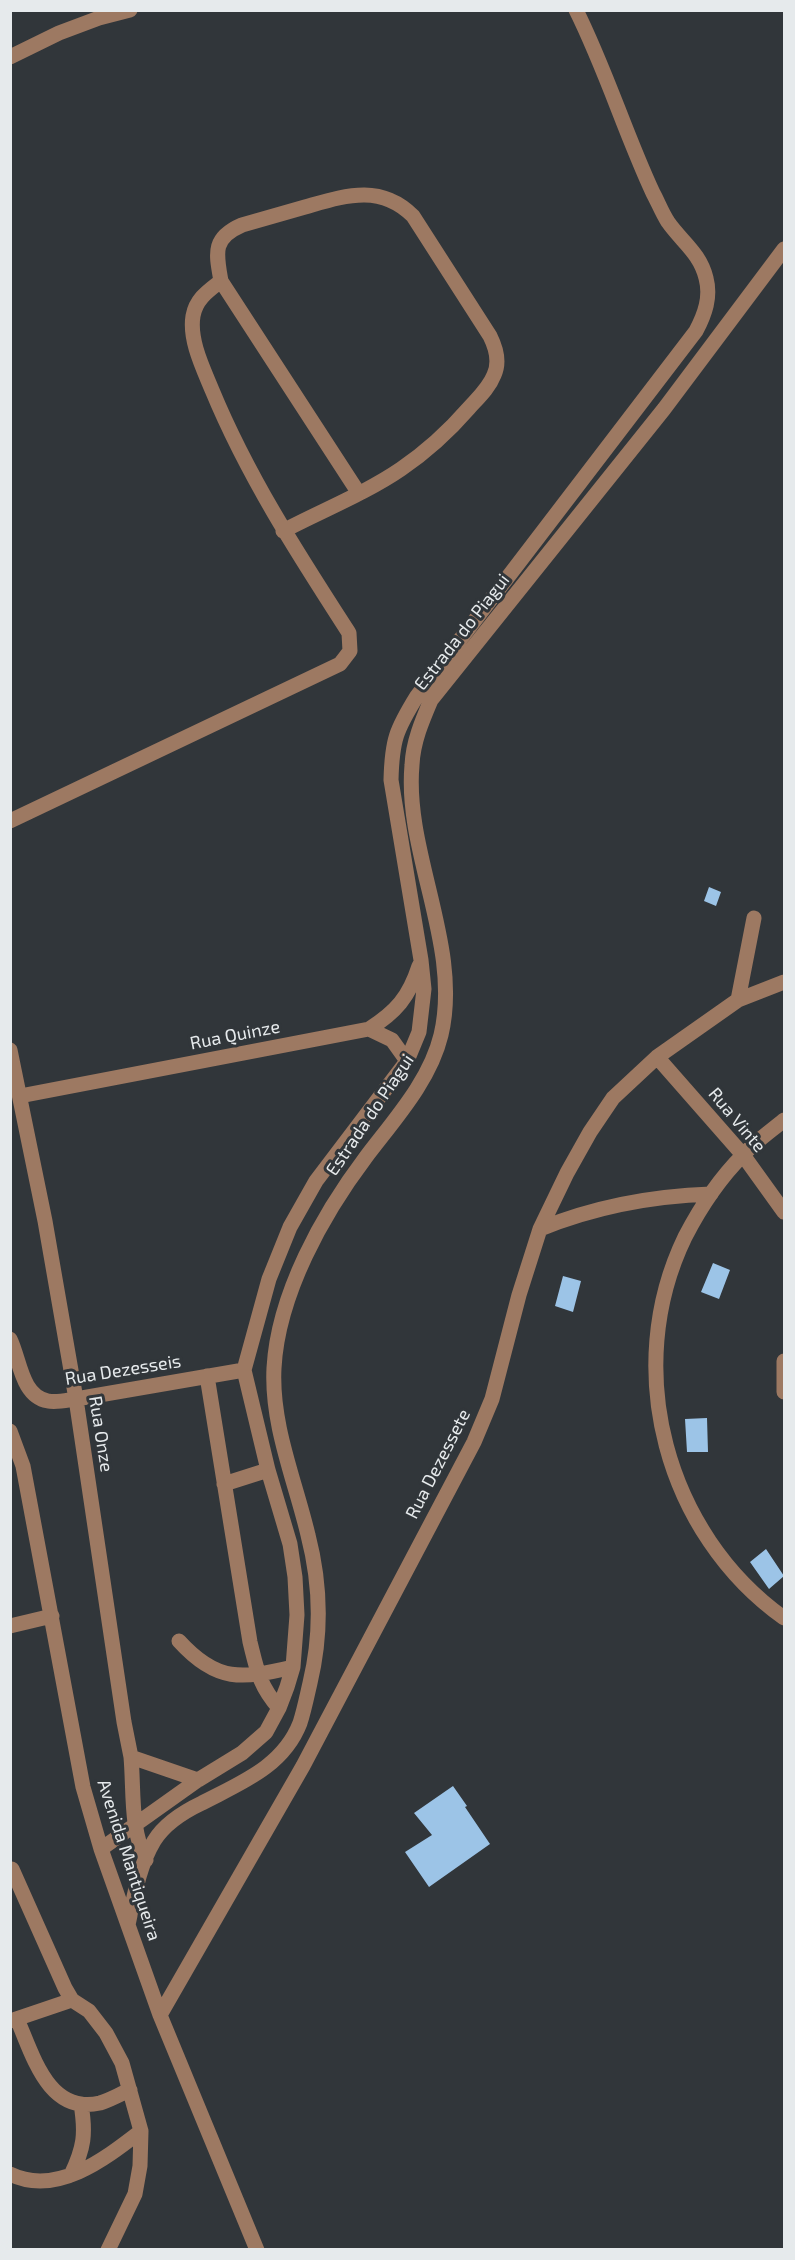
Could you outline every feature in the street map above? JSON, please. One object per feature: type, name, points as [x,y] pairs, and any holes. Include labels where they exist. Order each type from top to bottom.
[{"type":"street","points":[[10,57],[59,33],[99,18],[130,10]]},
{"type":"street","points":[[101,1849],[198,1780],[242,1753],[266,1732],[279,1708],[293,1667],[297,1616],[296,1577],[290,1544],[268,1470],[244,1370],[269,1279],[290,1227],[316,1181],[407,1060],[419,1032],[424,989],[421,960],[391,780],[392,751],[398,727],[424,687],[696,331],[704,315],[708,295],[702,263],[668,222],[657,201],[595,47],[576,10]]},
{"type":"street","points":[[283,531],[399,471],[458,421],[484,391],[494,375],[497,363],[496,350],[490,336],[413,216],[402,205],[368,194],[348,195],[231,230],[222,237],[218,247],[221,282],[358,492]]},
{"type":"street","name":"Estrada do Piagui","points":[[128,1925],[135,1888],[154,1840],[169,1823],[189,1809],[271,1766],[287,1748],[300,1724],[310,1684],[318,1647],[319,1608],[316,1572],[279,1427],[274,1397],[274,1365],[280,1327],[297,1277],[319,1229],[348,1181],[427,1072],[441,1038],[446,1003],[444,965],[411,798],[412,764],[417,734],[431,700],[664,409],[784,249]]},
{"type":"street","points":[[11,821],[340,664],[347,658],[351,642],[349,633],[283,531],[243,458],[225,421],[197,351],[193,316],[198,302],[206,292],[221,282]]},
{"type":"street","points":[[738,1000],[754,918]]},
{"type":"street","name":"Rua Quinze","points":[[20,1096],[369,1029],[388,1017],[406,997],[421,960]]},
{"type":"street","name":"Rua Dezessete","points":[[160,2015],[303,1766],[474,1442],[492,1399],[519,1295],[540,1229],[590,1132],[613,1098],[657,1056],[738,1000],[784,982]]},
{"type":"street","points":[[369,1029],[392,1040],[407,1060]]},
{"type":"street","name":"Rua Onze","points":[[10,1050],[47,1232],[76,1399],[131,1757],[138,1845],[146,1860]]},
{"type":"street","name":"Rua Vinte","points":[[657,1056],[743,1155],[784,1212]]},
{"type":"street","points":[[784,1120],[743,1155],[711,1194],[685,1237],[667,1284],[659,1324],[655,1384],[662,1434],[677,1482],[699,1527],[728,1568],[764,1604],[784,1618]]},
{"type":"street","points":[[540,1229],[573,1215],[604,1208],[682,1195],[711,1194]]},
{"type":"street","name":"Rua Dezesseis","points":[[10,1339],[28,1388],[38,1397],[49,1401],[76,1399],[244,1370]]},
{"type":"street","points":[[784,1361],[784,1392]]},
{"type":"street","points":[[207,1376],[250,1642],[258,1675],[266,1693],[279,1708]]},
{"type":"street","name":"Avenida Mantiqueira","points":[[10,1431],[23,1466],[83,1787],[101,1849],[160,2015],[257,2250]]},
{"type":"street","points":[[224,1485],[268,1470]]},
{"type":"street","points":[[10,1626],[51,1616]]},
{"type":"street","points":[[179,1641],[194,1657],[213,1669],[232,1675],[258,1675],[293,1667]]},
{"type":"street","points":[[131,1757],[198,1780]]},
{"type":"street","points":[[10,1870],[12,1869],[50,1957],[72,2000],[89,2011],[106,2032],[122,2063],[141,2131],[140,2166],[135,2194],[108,2250]]},
{"type":"street","points":[[72,2000],[14,2020],[48,2085],[60,2097],[81,2104],[100,2103],[130,2090]]},
{"type":"street","points":[[71,2175],[82,2151],[85,2128],[81,2104]]},
{"type":"street","points":[[10,2174],[40,2181],[71,2175],[109,2155],[141,2131]]},
{"type":"building","points":[[709,887],[721,892],[716,906],[704,901]]},
{"type":"building","points":[[713,1263],[730,1270],[719,1299],[701,1292]]},
{"type":"building","points":[[563,1276],[581,1281],[573,1312],[555,1306]]},
{"type":"building","points":[[707,1418],[708,1452],[687,1452],[685,1419]]},
{"type":"building","points":[[766,1549],[784,1576],[769,1589],[750,1562]]},
{"type":"building","points":[[453,1786],[490,1844],[429,1887],[405,1852],[432,1835],[414,1813]]}]
